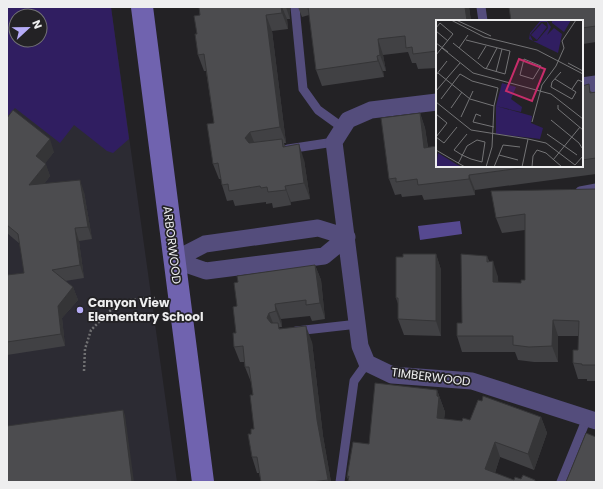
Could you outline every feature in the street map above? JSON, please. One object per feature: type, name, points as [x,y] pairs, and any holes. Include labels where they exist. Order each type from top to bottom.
[{"type":"street","name":"ARBORWOOD","points":[[142,7],[203,482]]},
{"type":"street","points":[[583,86],[596,84]]},
{"type":"street","points":[[367,363],[360,346],[334,142],[348,120],[371,110],[436,102]]},
{"type":"street","points":[[174,260],[205,244],[318,228],[347,237]]},
{"type":"street","points":[[174,260],[206,271],[324,256],[347,237]]},
{"type":"street","name":"TIMBERWOOD","points":[[367,363],[392,375],[472,381],[592,419]]},
{"type":"lane","points":[[295,7],[303,89],[318,110],[344,128]]},
{"type":"lane","points":[[481,7],[483,20]]},
{"type":"lane","points":[[280,150],[334,142]]},
{"type":"lane","points":[[573,192],[596,188]]},
{"type":"lane","points":[[286,332],[358,324]]},
{"type":"lane","points":[[340,482],[354,381],[367,363]]},
{"type":"lane","points":[[561,482],[592,419]]},
{"type":"path","points":[[84,371],[85,349],[92,330],[112,309],[128,300],[154,298]]},
{"type":"shaded area","name":"Canyon View Elementary School","points":[[7,7],[111,7],[177,482],[7,482]]},
{"type":"shaded area","points":[[7,7],[111,7],[129,139],[113,153],[107,151],[74,125],[60,143],[15,108],[7,117]]},
{"type":"shaded area","points":[[460,221],[462,234],[420,240],[418,226]]},
{"type":"building","points":[[199,7],[281,7],[282,13],[266,15],[280,127],[250,132],[245,138],[249,143],[282,139],[283,147],[299,144],[304,183],[285,186],[286,190],[268,192],[267,187],[261,188],[260,186],[229,191],[228,184],[222,185],[218,163],[213,164],[207,124],[214,123],[204,54],[198,55],[195,34],[197,34],[194,16],[200,15]]},
{"type":"building","points":[[308,7],[465,7],[467,20],[436,20],[436,51],[413,54],[412,47],[406,48],[405,36],[378,39],[380,55],[377,56],[378,61],[316,70]]},
{"type":"building","points":[[509,7],[596,7],[596,26],[583,28],[583,20],[511,20]]},
{"type":"building","points":[[589,84],[590,93],[596,92],[596,158],[583,160],[583,86]]},
{"type":"building","points":[[13,110],[50,139],[36,156],[46,164],[29,185],[80,180],[88,227],[75,228],[80,265],[52,270],[73,287],[58,306],[61,334],[7,342],[7,275],[24,273],[18,234],[7,225],[7,118]]},
{"type":"building","points":[[420,113],[424,148],[436,146],[436,167],[529,167],[469,175],[469,179],[418,185],[417,179],[396,182],[396,178],[389,179],[381,118]]},
{"type":"building","points":[[596,189],[596,365],[582,365],[573,363],[573,350],[578,350],[579,321],[553,320],[552,346],[529,347],[513,345],[513,336],[457,336],[457,323],[462,323],[461,254],[487,256],[487,262],[493,261],[493,282],[521,283],[521,280],[525,280],[525,214],[496,218],[491,191]]},
{"type":"building","points":[[403,254],[436,254],[436,321],[398,319],[398,298],[396,298],[396,257],[403,257]]},
{"type":"building","points":[[315,265],[320,303],[306,305],[306,300],[275,304],[276,311],[269,313],[267,318],[271,323],[278,323],[279,329],[306,326],[317,420],[328,480],[311,482],[261,482],[257,457],[252,457],[248,434],[251,434],[251,429],[254,429],[250,395],[253,395],[249,367],[245,367],[243,346],[234,347],[233,333],[236,333],[233,307],[237,306],[234,283],[238,282],[237,276]]},
{"type":"building","points":[[375,383],[437,390],[437,396],[439,397],[437,418],[462,421],[463,418],[470,420],[478,400],[482,401],[483,396],[541,417],[528,454],[495,442],[485,469],[514,480],[515,477],[521,479],[523,475],[535,480],[535,482],[348,481],[349,476],[347,477],[353,442],[369,444]]},
{"type":"building","points":[[123,410],[132,482],[7,482],[7,426]]},
{"type":"building","points":[[586,433],[596,437],[596,482],[566,482]]},
{"type":"place","name":"Canyon View Elementary School","points":[[80,310]]}]
